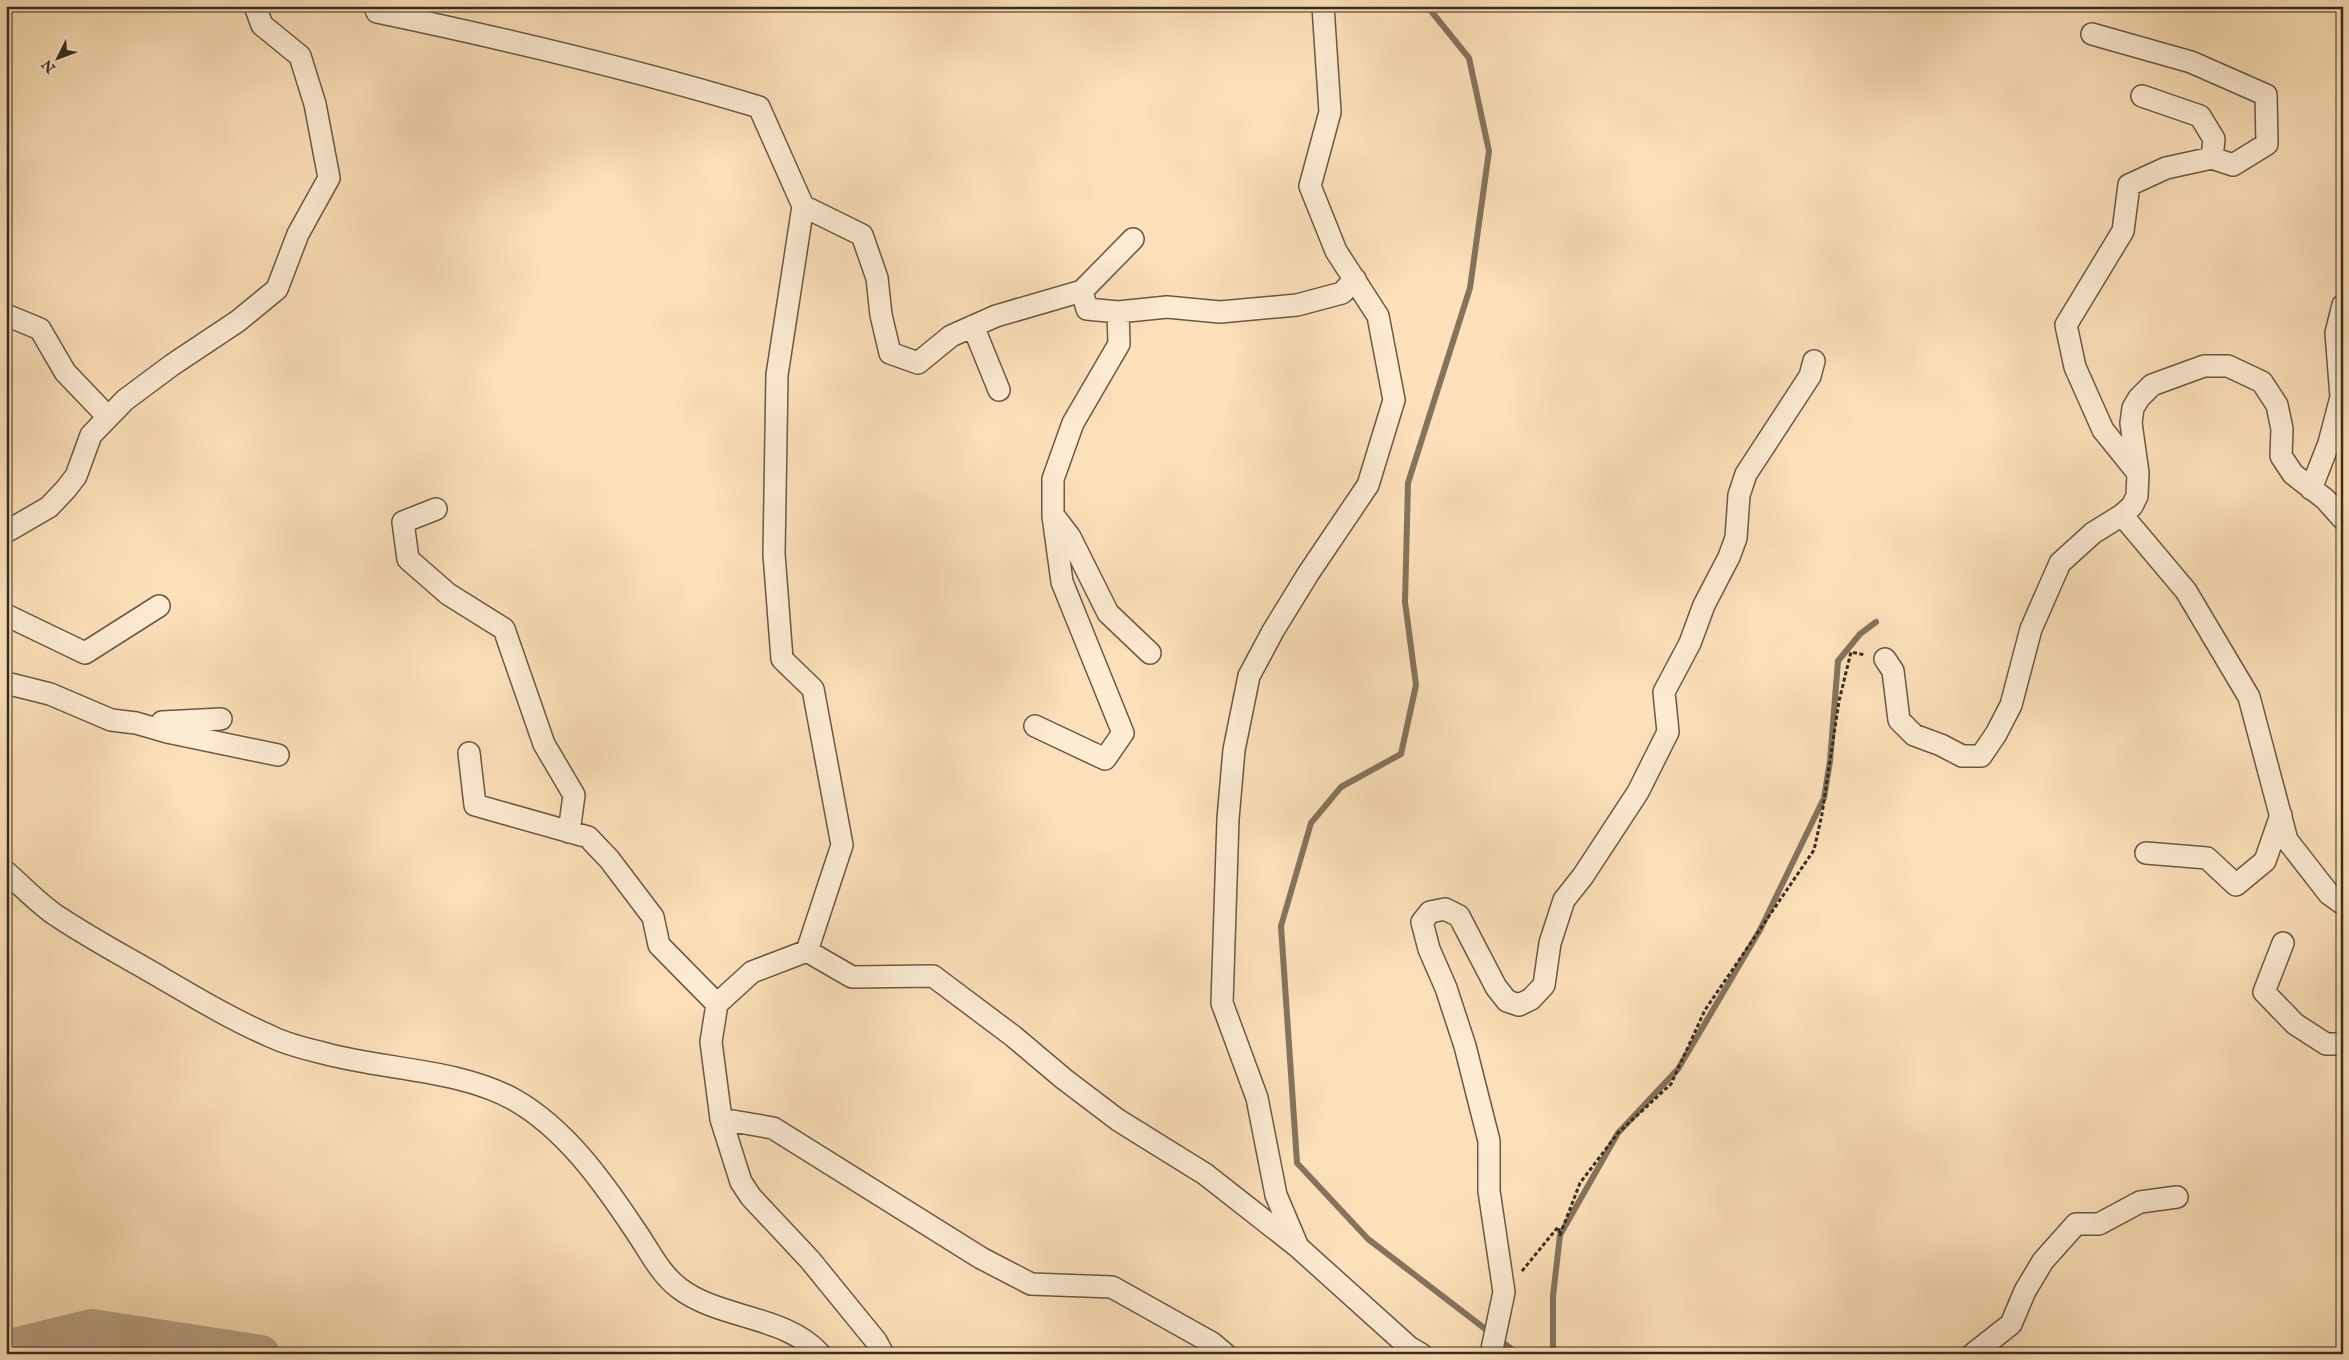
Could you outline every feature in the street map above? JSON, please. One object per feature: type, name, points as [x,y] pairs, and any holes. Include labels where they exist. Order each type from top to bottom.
[{"type":"street","points":[[6,532],[49,507],[66,490],[76,476],[90,435],[133,394],[172,364],[238,321],[277,289],[298,234],[328,178],[315,104],[300,56],[262,25],[255,6]]},
{"type":"street","points":[[374,6],[377,12],[514,41],[665,79],[759,107],[803,206],[777,375],[774,554],[782,659],[814,689],[842,845],[807,951]]},
{"type":"street","points":[[1298,1247],[1276,1195],[1257,1098],[1222,1003],[1228,819],[1234,750],[1249,676],[1273,631],[1303,582],[1368,485],[1394,400],[1378,316],[1336,251],[1310,186],[1330,112],[1323,6]]},
{"type":"street","points":[[2092,34],[2191,62],[2266,95],[2267,144],[2233,165],[2212,158],[2166,168],[2129,185],[2123,231],[2066,325],[2075,367],[2103,430],[2138,473]]},
{"type":"street","points":[[2142,96],[2200,116],[2214,139],[2212,158]]},
{"type":"street","points":[[803,206],[862,235],[877,278],[881,315],[890,353],[918,363],[950,336],[996,316],[1082,291],[1133,239]]},
{"type":"street","points":[[1082,291],[1087,308],[1118,312],[1167,307],[1220,312],[1297,305],[1342,293],[1356,280]]},
{"type":"street","points":[[2311,489],[2329,443],[2341,397],[2336,332],[2343,305]]},
{"type":"street","points":[[1035,726],[1105,759],[1123,733],[1062,582],[1054,516],[1054,479],[1073,423],[1119,344],[1118,312]]},
{"type":"street","points":[[6,315],[40,329],[66,372],[108,417]]},
{"type":"street","points":[[974,326],[999,390]]},
{"type":"street","points":[[1491,1354],[1504,1292],[1489,1191],[1489,1141],[1464,1046],[1446,988],[1429,949],[1422,922],[1430,912],[1445,909],[1459,916],[1496,987],[1506,1001],[1519,1006],[1531,999],[1544,986],[1550,943],[1564,900],[1583,876],[1638,792],[1668,732],[1664,692],[1690,644],[1704,605],[1729,557],[1736,538],[1739,495],[1746,474],[1810,376],[1814,361]]},
{"type":"street","points":[[1885,659],[1893,671],[1899,720],[1914,735],[1941,745],[1962,756],[1981,756],[1996,734],[2011,705],[2031,629],[2060,562],[2093,533],[2122,515],[2132,506],[2137,496],[2138,473],[2131,423],[2133,408],[2139,398],[2152,385],[2204,366],[2228,366],[2262,382],[2277,405],[2282,429],[2281,456],[2293,474],[2325,499],[2343,519]]},
{"type":"street","points":[[436,509],[402,522],[408,559],[448,594],[504,629],[544,744],[574,795],[569,832]]},
{"type":"street","points":[[2122,515],[2186,591],[2250,696],[2287,840],[2329,894],[2343,904]]},
{"type":"street","points":[[1054,516],[1070,537],[1108,613],[1150,652]]},
{"type":"street","points":[[6,615],[85,653],[158,606]]},
{"type":"street","points":[[6,665],[15,685],[50,694],[111,720],[278,754]]},
{"type":"street","points":[[136,724],[221,719]]},
{"type":"street","points":[[469,753],[476,805],[588,837],[609,859],[653,917],[659,945],[717,1004]]},
{"type":"street","points":[[2146,853],[2207,858],[2236,885],[2265,861],[2280,815]]},
{"type":"street","points":[[6,872],[52,913],[74,927],[184,991],[272,1038],[325,1054],[483,1084],[515,1100],[545,1122],[576,1152],[599,1179],[668,1279],[682,1291],[701,1300],[791,1333],[815,1348],[820,1354]]},
{"type":"street","points":[[2283,943],[2264,992],[2295,1024],[2326,1044],[2343,1044]]},
{"type":"street","points":[[807,951],[752,972],[717,1004],[711,1042],[721,1119],[740,1182],[751,1197],[810,1260],[876,1340],[883,1354]]},
{"type":"street","points":[[807,951],[852,977],[933,976],[1006,1030],[1118,1120],[1205,1174],[1298,1247],[1409,1346],[1421,1354]]},
{"type":"street","points":[[721,1119],[773,1128],[981,1258],[1031,1284],[1112,1287],[1212,1343],[1225,1354]]},
{"type":"street","points":[[1974,1354],[2011,1324],[2025,1291],[2043,1261],[2076,1224],[2099,1224],[2140,1202],[2177,1197]]},
{"type":"path","points":[[1504,1292],[1558,1227],[1560,1235],[1580,1183],[1618,1134],[1671,1084],[1705,1010],[1814,850],[1822,814],[1839,701],[1851,652],[1885,659]]},
{"type":"waterway","points":[[1427,6],[1469,58],[1489,151],[1470,288],[1408,483],[1405,602],[1416,685],[1401,754],[1341,787],[1311,823],[1281,926],[1297,1163],[1368,1239],[1518,1354]]},
{"type":"waterway","points":[[1553,1354],[1553,1296],[1560,1235],[1618,1133],[1678,1069],[1760,930],[1824,798],[1830,761],[1838,661],[1860,634],[1876,622]]},
{"type":"waterway","points":[[6,1349],[92,1328],[261,1354]]}]
